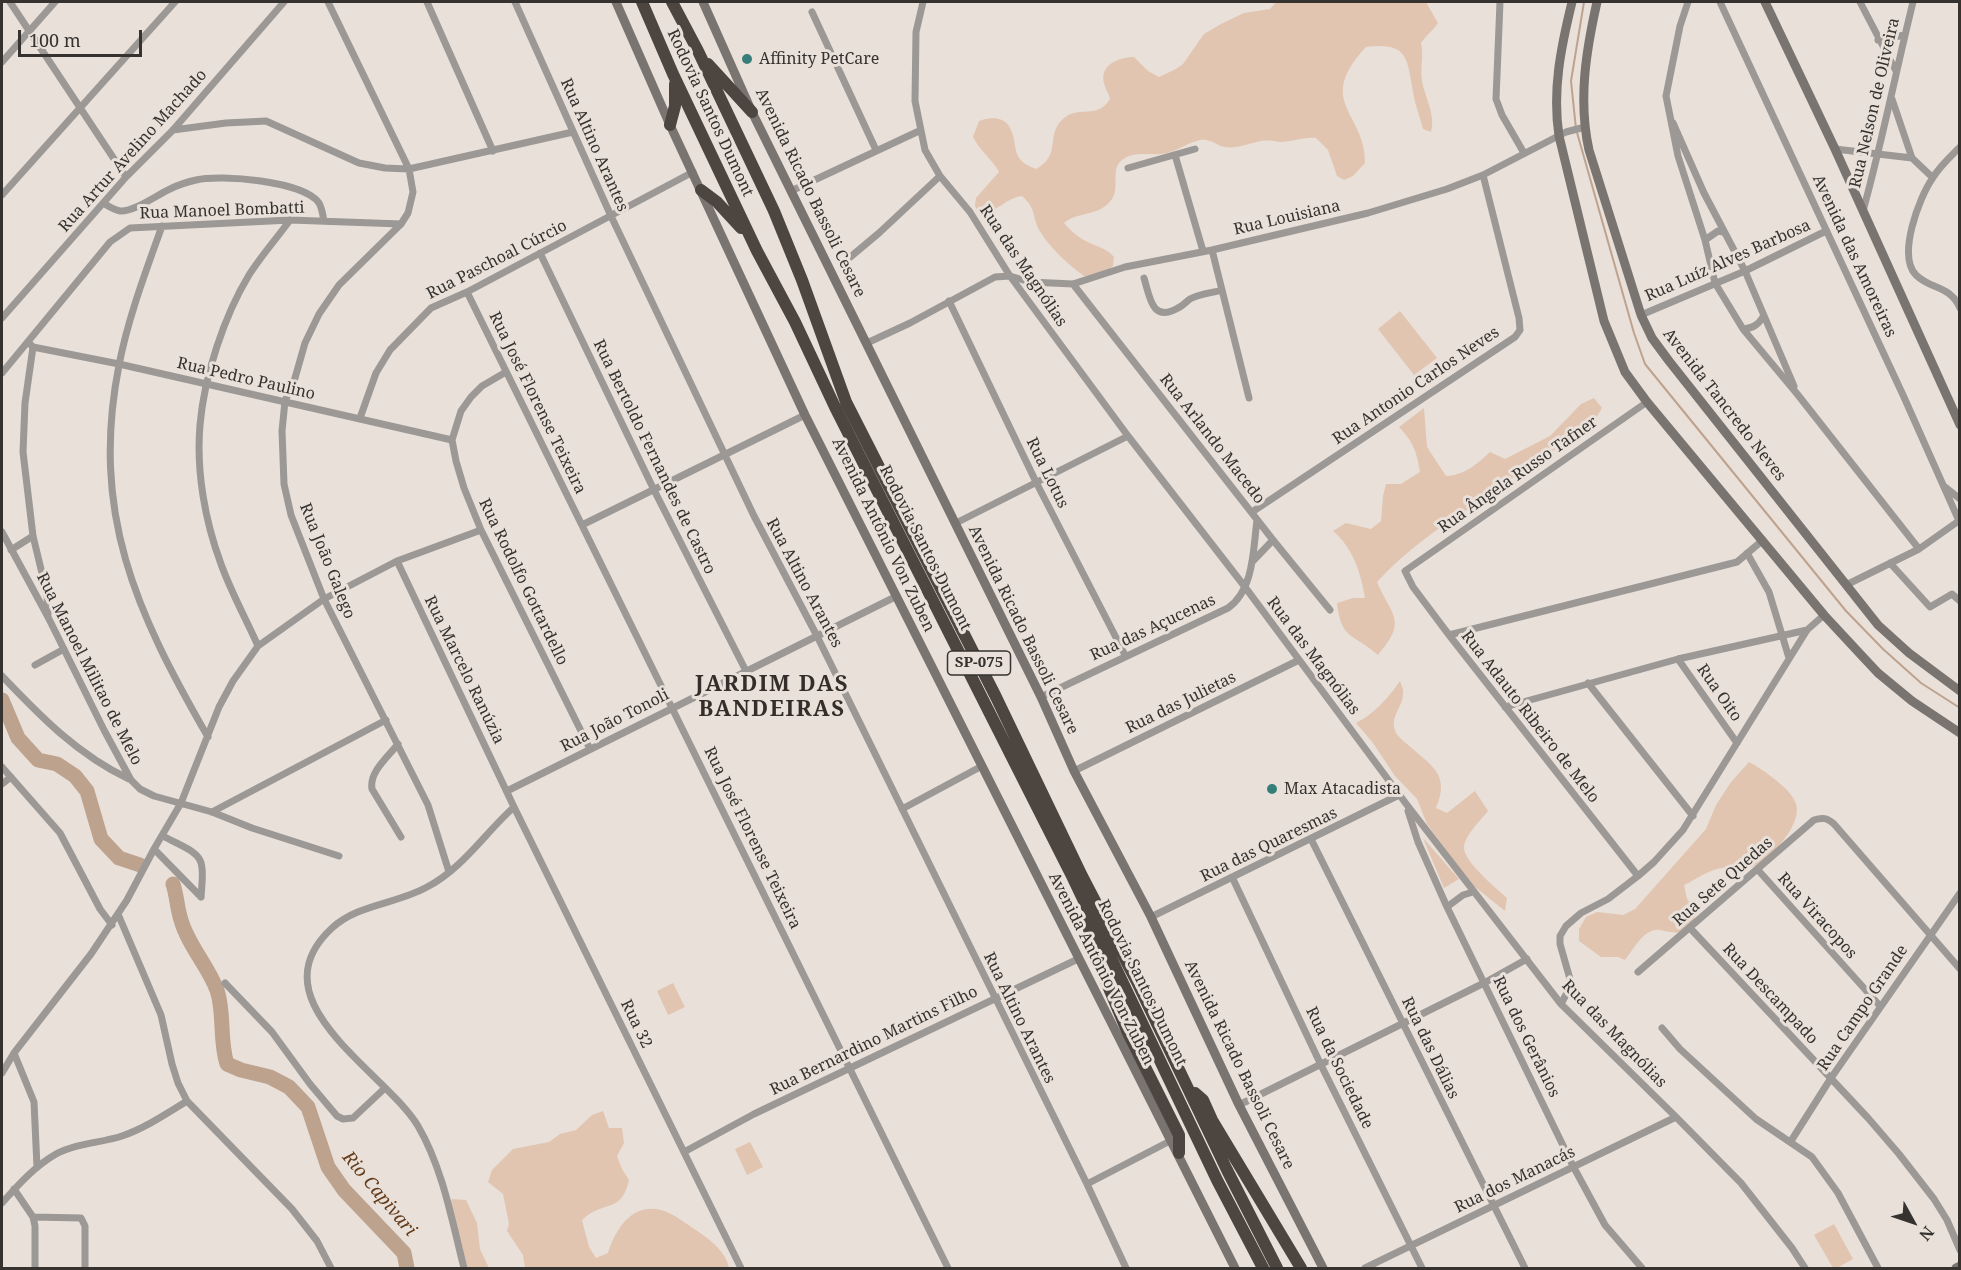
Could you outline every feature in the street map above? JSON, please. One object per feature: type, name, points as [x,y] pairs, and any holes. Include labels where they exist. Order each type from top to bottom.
[{"type":"highway","name":"Rodovia Santos Dumont","points":[[642,2],[673,74],[757,251],[795,322],[835,407],[1071,874],[1208,1160],[1263,1269]]},
{"type":"highway","name":"Rodovia Santos Dumont","points":[[672,2],[698,51],[774,211],[802,280],[846,402],[996,697],[1277,1269]]},
{"type":"highway","points":[[698,51],[752,112]]},
{"type":"highway","points":[[669,125],[676,98],[673,74]]},
{"type":"highway","points":[[701,190],[732,216],[757,251]]},
{"type":"highway","points":[[1071,874],[1107,983],[1127,1031],[1179,1135],[1179,1153]]},
{"type":"highway","points":[[1188,1086],[1203,1100],[1212,1120],[1301,1269]]},
{"type":"street","points":[[10,2],[126,177]]},
{"type":"street","points":[[2,62],[54,2]]},
{"type":"street","points":[[2,195],[175,2]]},
{"type":"street","name":"Rua Artur Avelino Machado","points":[[2,318],[126,177],[173,130],[284,2]]},
{"type":"street","points":[[328,2],[409,169]]},
{"type":"street","points":[[428,2],[493,151]]},
{"type":"street","name":"Rua Altino Arantes","points":[[515,2],[611,216],[754,516],[817,636],[1087,1184],[1126,1269]]},
{"type":"street","name":"Avenida Antônio Von Zuben","points":[[615,2],[669,125],[805,415],[1078,959],[1179,1153],[1235,1269]]},
{"type":"street","name":"Avenida Ricado Bassoli Cesare","points":[[703,2],[752,112],[956,523],[1041,697],[1074,771],[1151,917],[1239,1105],[1323,1269]]},
{"type":"street","name":"Rua das Magnólias","points":[[923,2],[916,32],[915,101],[919,131],[925,150],[940,176],[970,212],[1010,276],[1128,436],[1245,587],[1473,892],[1561,1004],[1741,1183],[1792,1248],[1805,1269]]},
{"type":"street","points":[[1500,2],[1496,99],[1502,115],[1524,153]]},
{"type":"street","points":[[1572,2],[1557,74],[1556,114],[1563,134],[1604,321],[1625,372],[1647,402],[1824,615],[1886,680],[1959,733]]},
{"type":"street","name":"Avenida Tancredo Neves","points":[[1598,2],[1584,72],[1582,128],[1641,315],[1652,338],[1878,625],[1892,639],[1959,690]]},
{"type":"street","points":[[1688,2],[1669,75],[1667,110],[1678,156],[1705,240],[1715,283],[1743,329],[1919,549]]},
{"type":"street","name":"Avenida das Amoreiras","points":[[1720,2],[1959,521]]},
{"type":"street","name":"Avenida das Amoreiras","points":[[1766,2],[1959,425]]},
{"type":"street","points":[[1860,2],[1896,72]]},
{"type":"street","name":"Rua Nelson de Oliveira","points":[[1863,211],[1879,153],[1913,2]]},
{"type":"street","points":[[812,12],[876,150]]},
{"type":"street","points":[[1878,40],[1905,34]]},
{"type":"street","points":[[1892,98],[1912,158],[1932,177]]},
{"type":"street","points":[[1667,110],[1744,271],[1798,395]]},
{"type":"street","points":[[173,130],[226,123],[266,121],[359,163],[385,168],[409,169],[573,132]]},
{"type":"street","name":"Rua Louisiana","points":[[1010,276],[1030,282],[1073,284],[1125,267],[1212,250],[1368,213],[1447,189],[1483,175],[1563,134],[1582,128]]},
{"type":"street","points":[[791,191],[919,131]]},
{"type":"street","points":[[1959,147],[1932,177],[1921,200],[1907,251],[1910,265],[1916,275],[1953,296],[1959,308]]},
{"type":"street","points":[[1128,168],[1195,149]]},
{"type":"street","points":[[1835,149],[1912,158]]},
{"type":"street","points":[[1175,155],[1203,251]]},
{"type":"street","name":"Rua João Galego","points":[[409,169],[413,192],[411,205],[401,224],[339,285],[319,314],[305,343],[295,378],[285,401],[282,431],[284,483],[295,526],[324,599],[428,805],[449,872]]},
{"type":"street","name":"Rua Paschoal Cúrcio","points":[[360,418],[376,373],[390,350],[431,308],[467,292],[693,172]]},
{"type":"street","name":"Rua Antonio Carlos Neves","points":[[1252,512],[1515,337],[1520,330],[1519,318],[1483,175]]},
{"type":"street","points":[[842,264],[940,176]]},
{"type":"street","points":[[103,203],[121,211],[129,210],[172,188],[197,180],[220,177],[261,180],[302,192],[319,204],[324,221]]},
{"type":"street","points":[[258,646],[221,564],[209,525],[202,485],[200,425],[207,384],[222,335],[239,294],[250,274],[291,220]]},
{"type":"street","name":"Rua Manoel Bombatti","points":[[2,373],[31,345],[110,242],[130,228],[291,220],[401,224]]},
{"type":"street","points":[[162,226],[137,298],[119,364],[111,421],[110,472],[115,516],[124,558],[149,627],[177,684],[208,737]]},
{"type":"street","points":[[1705,240],[1718,231],[1724,232]]},
{"type":"street","name":"Rua Luíz Alves Barbosa","points":[[1641,315],[1744,271],[1826,231]]},
{"type":"street","points":[[1212,250],[1249,398]]},
{"type":"street","name":"Rua Bertoldo Fernandes de Castro","points":[[540,254],[654,490],[746,671]]},
{"type":"street","points":[[867,343],[995,277],[1010,276]]},
{"type":"street","points":[[1144,278],[1153,307],[1159,312],[1166,313],[1190,299],[1222,290]]},
{"type":"street","name":"Rua Arlando Macedo","points":[[1073,284],[1330,610]]},
{"type":"street","name":"Rua José Florense Teixeira","points":[[467,292],[948,1269]]},
{"type":"street","name":"Rua Lotus","points":[[949,301],[1036,483],[1125,656]]},
{"type":"street","points":[[1743,329],[1758,324],[1763,317]]},
{"type":"street","points":[[31,345],[24,452],[33,536],[47,594],[48,617]]},
{"type":"street","name":"Rua Pedro Paulino","points":[[31,345],[452,440]]},
{"type":"street","points":[[452,440],[461,411],[471,397],[482,386],[506,372]]},
{"type":"street","name":"Rua Ângela Russo Tafner","points":[[1405,571],[1647,402]]},
{"type":"street","points":[[582,525],[805,415]]},
{"type":"street","points":[[956,523],[1128,436]]},
{"type":"street","name":"Rua Rodolfo Gottardello","points":[[452,440],[464,488],[481,530],[590,749]]},
{"type":"street","points":[[1943,486],[1959,499]]},
{"type":"street","name":"Rua das Açucenas","points":[[1041,697],[1228,608],[1238,601],[1245,587],[1252,562],[1257,520]]},
{"type":"street","points":[[1846,585],[1919,549],[1959,521]]},
{"type":"street","points":[[2,1073],[14,1053],[112,925],[182,803],[219,707],[233,681],[258,646],[324,599],[397,561],[481,530]]},
{"type":"street","name":"Rua Manoel Militao de Melo","points":[[2,532],[131,780],[140,789],[154,796],[212,812],[252,828],[339,856]]},
{"type":"street","points":[[12,550],[33,536]]},
{"type":"street","name":"Rua das Açucenas","points":[[1252,562],[1273,540]]},
{"type":"street","points":[[1449,635],[1737,562],[1763,540]]},
{"type":"street","points":[[1747,554],[1769,592],[1790,658]]},
{"type":"street","name":"Rua Marcelo Ranúzia","points":[[397,561],[507,790]]},
{"type":"street","points":[[1890,563],[1930,607],[1952,594],[1959,601]]},
{"type":"street","name":"Rua Adauto Ribeiro de Melo","points":[[1405,571],[1413,587],[1449,635],[1638,876]]},
{"type":"street","name":"Rua João Tonoli","points":[[507,790],[897,596]]},
{"type":"street","points":[[1561,1004],[1570,987],[1570,979],[1560,944],[1560,936],[1566,926],[1581,913],[1608,899],[1638,876],[1668,848],[1693,816],[1807,630],[1824,615]]},
{"type":"street","points":[[1505,707],[1678,658],[1807,630]]},
{"type":"street","points":[[35,665],[64,649]]},
{"type":"street","name":"Rua Oito","points":[[1678,658],[1737,744]]},
{"type":"street","name":"Rua das Julietas","points":[[1074,771],[1299,660]]},
{"type":"street","points":[[2,676],[68,741],[97,762],[131,780]]},
{"type":"street","points":[[1588,683],[1693,816]]},
{"type":"street","points":[[212,812],[386,720]]},
{"type":"street","points":[[398,744],[370,781],[372,789],[401,837]]},
{"type":"street","points":[[902,809],[982,766]]},
{"type":"street","points":[[2,767],[60,834],[100,909],[112,925]]},
{"type":"street","points":[[2,784],[11,777]]},
{"type":"street","name":"Rua 32","points":[[507,790],[741,1269]]},
{"type":"street","name":"Rua das Quaresmas","points":[[1151,917],[1233,879],[1400,795]]},
{"type":"street","name":"Rua dos Gerânios","points":[[1407,805],[1418,842],[1447,908],[1573,1166],[1605,1225],[1642,1269]]},
{"type":"street","points":[[464,1269],[431,1152],[417,1125],[402,1104],[327,1028],[314,1007],[307,979],[311,956],[324,937],[346,917],[428,887],[449,872],[514,807]]},
{"type":"street","name":"Rua Sete Quedas","points":[[1638,972],[1814,820],[1821,817],[1827,819],[1930,935]]},
{"type":"street","points":[[154,849],[201,897],[203,866],[201,861],[196,854],[163,836]]},
{"type":"street","name":"Rua das Dálias","points":[[1311,839],[1525,1269]]},
{"type":"street","name":"Rua Viracopos","points":[[1758,870],[1880,1006]]},
{"type":"street","name":"Rua da Sociedade","points":[[1233,879],[1321,1065],[1422,1269]]},
{"type":"street","points":[[1447,908],[1463,895],[1473,892]]},
{"type":"street","name":"Rua Campo Grande","points":[[1791,1141],[1831,1078],[1959,893]]},
{"type":"street","points":[[118,914],[160,1015],[172,1064],[187,1101],[292,1209],[317,1241],[331,1269]]},
{"type":"street","name":"Rua Descampado","points":[[1690,928],[1868,1118],[1934,1199],[1947,1220],[1959,1250]]},
{"type":"street","points":[[1930,935],[1959,969]]},
{"type":"street","name":"Rua Bernardino Martins Filho","points":[[684,1152],[754,1114],[1078,959]]},
{"type":"street","points":[[1239,1105],[1484,983],[1527,959]]},
{"type":"street","points":[[225,983],[268,1027],[337,1116],[343,1119],[353,1118],[385,1088]]},
{"type":"street","points":[[1662,1028],[1680,1049],[1756,1119],[1812,1157],[1838,1193],[1878,1269]]},
{"type":"street","points":[[14,1053],[34,1102],[37,1167]]},
{"type":"street","points":[[2,1203],[37,1167],[58,1153],[80,1145],[121,1137],[187,1101]]},
{"type":"street","name":"Rua dos Manacás","points":[[1365,1269],[1676,1117]]},
{"type":"street","points":[[1087,1184],[1172,1140]]},
{"type":"street","points":[[14,1189],[33,1217],[35,1226],[34,1269]]},
{"type":"street","points":[[33,1217],[81,1218],[85,1226],[85,1269]]},
{"type":"shaded area","points":[[1276,2],[1426,2],[1438,23],[1421,43],[1422,81],[1431,113],[1431,132],[1423,129],[1407,62],[1403,55],[1390,47],[1366,47],[1351,66],[1344,82],[1343,95],[1363,146],[1365,163],[1353,176],[1344,180],[1337,176],[1328,150],[1316,138],[1285,142],[1264,141],[1239,147],[1222,146],[1207,140],[1200,140],[1166,153],[1129,156],[1117,167],[1114,194],[1107,205],[1064,223],[1081,238],[1106,250],[1114,257],[1113,266],[1103,275],[1084,276],[1072,267],[1041,233],[1030,206],[1022,196],[979,214],[975,206],[976,198],[999,172],[973,137],[979,121],[995,118],[1003,120],[1012,133],[1018,156],[1027,165],[1036,169],[1049,157],[1055,131],[1064,118],[1076,112],[1100,109],[1110,99],[1103,79],[1106,68],[1110,64],[1134,57],[1148,71],[1159,77],[1183,64],[1204,34],[1244,13],[1270,9]]},
{"type":"shaded area","points":[[1400,311],[1437,358],[1414,375],[1378,329]]},
{"type":"shaded area","points":[[1594,398],[1602,408],[1596,418],[1579,434],[1528,465],[1507,483],[1489,493],[1410,550],[1377,582],[1392,611],[1395,626],[1393,634],[1378,655],[1345,630],[1337,603],[1353,598],[1365,598],[1361,579],[1351,553],[1333,531],[1346,523],[1371,529],[1381,521],[1386,484],[1401,484],[1420,472],[1414,448],[1399,427],[1424,408],[1427,447],[1446,476],[1453,475],[1470,468],[1490,452],[1505,459],[1550,436],[1581,404]]},
{"type":"shaded area","points":[[1400,681],[1403,692],[1394,720],[1395,730],[1400,738],[1436,771],[1441,786],[1436,808],[1447,813],[1475,791],[1488,811],[1465,842],[1465,853],[1474,867],[1507,898],[1505,911],[1470,883],[1427,824],[1417,799],[1395,776],[1373,743],[1356,723],[1381,705]]},
{"type":"shaded area","points":[[1749,762],[1783,786],[1796,804],[1797,813],[1794,822],[1774,851],[1750,868],[1717,869],[1684,885],[1687,899],[1697,911],[1693,923],[1684,932],[1654,930],[1649,932],[1625,960],[1618,957],[1601,957],[1579,941],[1579,929],[1586,917],[1597,912],[1623,915],[1635,909],[1706,829],[1716,805],[1731,782]]},
{"type":"shaded area","points":[[1423,838],[1459,879],[1444,888]]},
{"type":"shaded area","points":[[673,983],[685,1007],[668,1015],[657,991]]},
{"type":"shaded area","points":[[603,1111],[609,1128],[622,1128],[624,1143],[617,1156],[629,1180],[621,1198],[582,1220],[589,1247],[596,1258],[608,1253],[616,1234],[628,1218],[635,1213],[653,1209],[673,1215],[707,1238],[725,1256],[729,1268],[525,1268],[523,1255],[507,1231],[509,1224],[503,1194],[488,1182],[492,1170],[513,1149],[549,1142],[560,1134],[576,1130],[592,1115]]},
{"type":"shaded area","points":[[750,1142],[763,1167],[747,1175],[735,1149]]},
{"type":"shaded area","points":[[452,1199],[466,1200],[477,1223],[480,1249],[489,1268],[463,1268],[446,1211]]},
{"type":"shaded area","points":[[1834,1224],[1853,1259],[1837,1268],[1833,1268],[1814,1235]]},
{"type":"waterway","points":[[1584,2],[1571,81],[1576,129],[1634,333],[1645,364],[1846,611],[1921,683],[1960,708]]},
{"type":"waterway","points":[[2,700],[18,738],[38,760],[57,764],[75,776],[87,791],[101,839],[119,858],[140,865]]},
{"type":"waterway","name":"Rio Capivari","points":[[173,884],[184,929],[217,990],[227,1064],[270,1077],[289,1087],[308,1107],[328,1167],[344,1190],[404,1253],[407,1268]]},
{"type":"place","name":"Affinity PetCare","points":[[747,59]]},
{"type":"place","name":"Max Atacadista","points":[[1272,789]]},
{"type":"district","name":"JARDIM DAS BANDEIRAS","points":[[772,698]]}]
